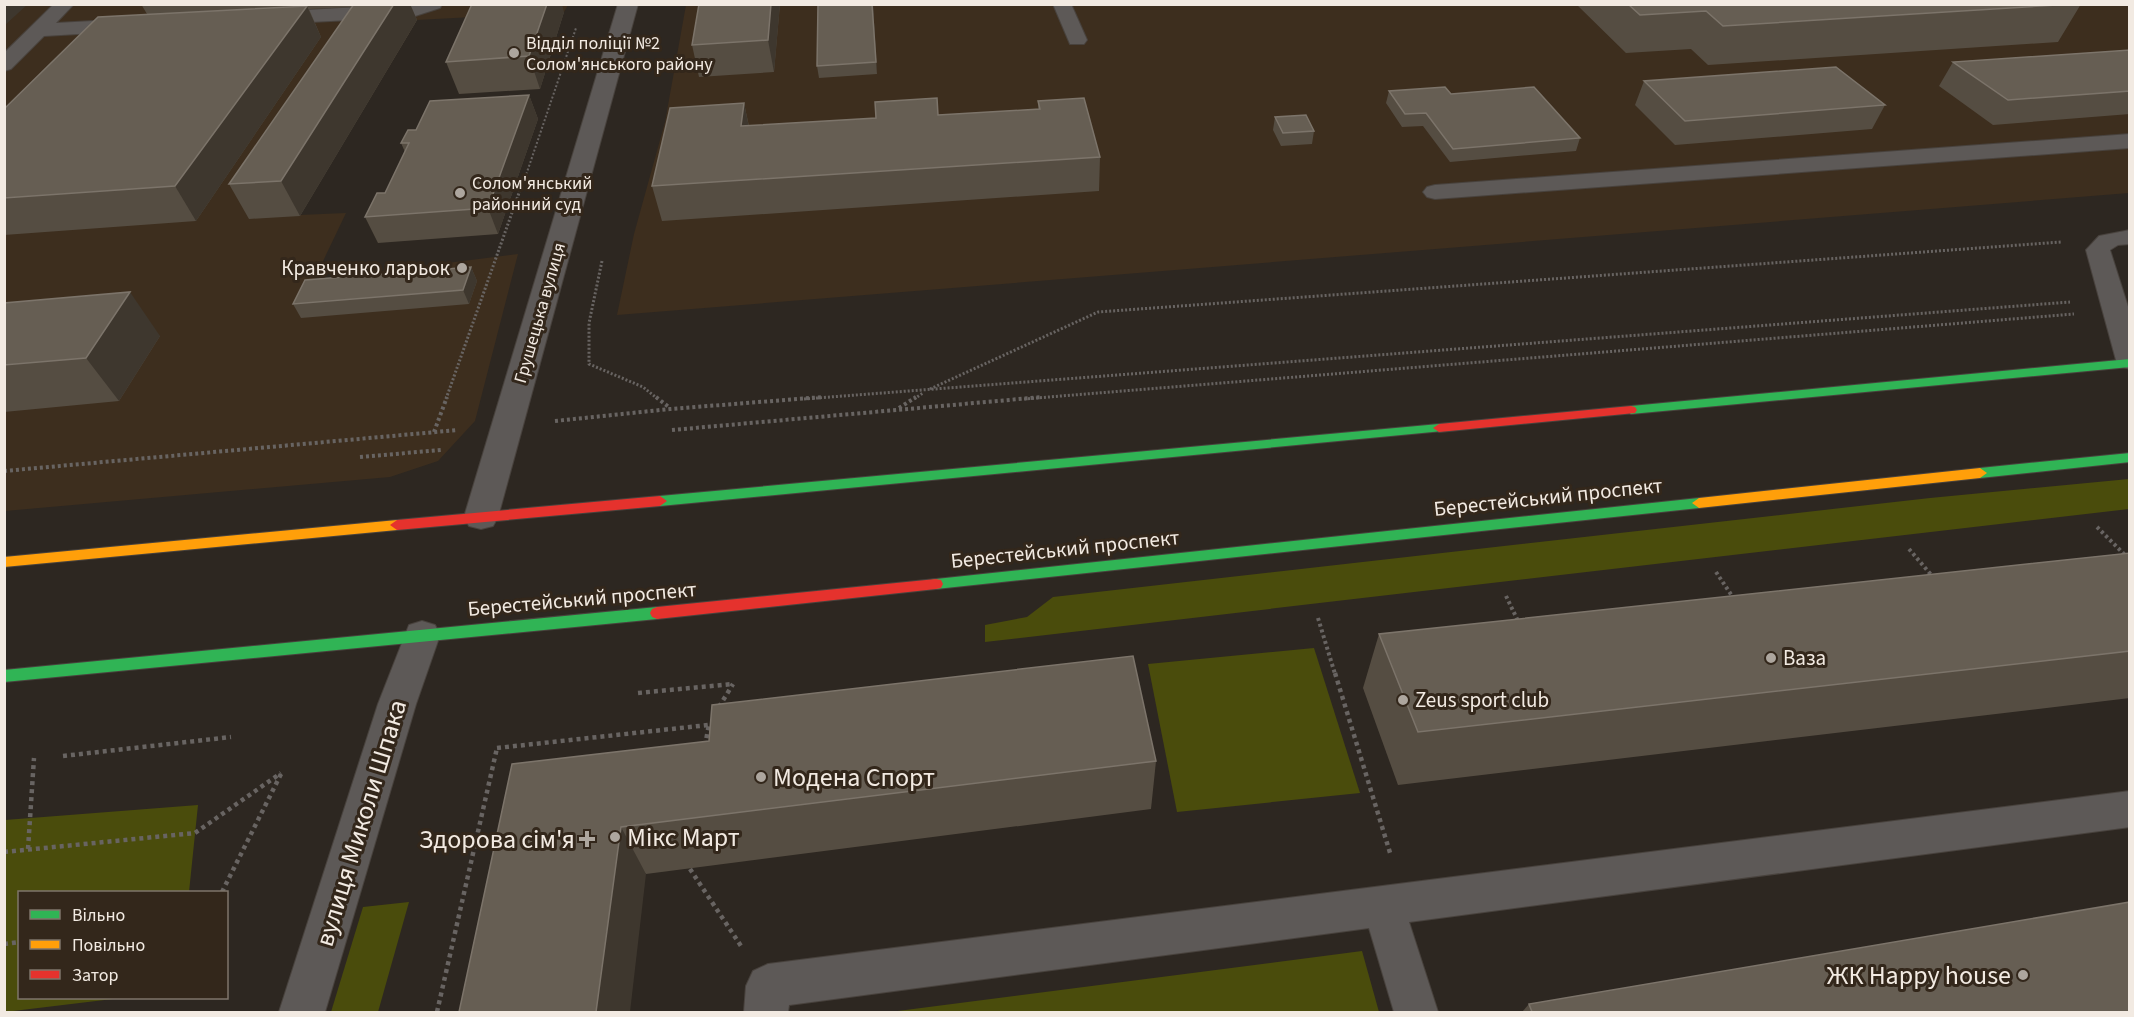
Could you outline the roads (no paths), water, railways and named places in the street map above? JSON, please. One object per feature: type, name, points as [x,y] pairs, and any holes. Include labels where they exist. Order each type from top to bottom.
[{"type":"main road","points":[[4,562],[2130,361]]},
{"type":"main road","name":"Берестейський проспект","points":[[4,676],[711,608],[2130,457]]},
{"type":"street","name":"Грушецька вулиця","points":[[481,518],[628,4]]},
{"type":"street","name":"вулиця Миколи Шпака","points":[[302,1012],[397,704],[422,635]]},
{"type":"lane","points":[[4,65],[42,30],[65,4]]},
{"type":"lane","points":[[257,19],[412,11],[433,4]]},
{"type":"lane","points":[[1062,4],[1077,40]]},
{"type":"lane","points":[[42,30],[150,24]]},
{"type":"lane","points":[[1435,192],[2130,141]]},
{"type":"lane","points":[[2122,237],[2101,244],[2098,249],[2130,361]]},
{"type":"lane","points":[[767,999],[1394,904],[2130,809]]},
{"type":"lane","points":[[1394,904],[1416,1012]]},
{"type":"place","name":"Відділ поліції №2 Солом'янського району","points":[[514,53]]},
{"type":"place","name":"Солом'янський районний суд","points":[[460,193]]},
{"type":"place","name":"Кравченко ларьок","points":[[462,268]]},
{"type":"place","name":"Ваза","points":[[1771,658]]},
{"type":"place","name":"Zeus sport club","points":[[1403,700]]},
{"type":"place","name":"Модена Спорт","points":[[761,777]]},
{"type":"place","name":"Мікс Март","points":[[615,837]]},
{"type":"place","name":"Здорова сім'я","points":[[587,839]]},
{"type":"place","name":"ЖК Happy house","points":[[2023,975]]}]
